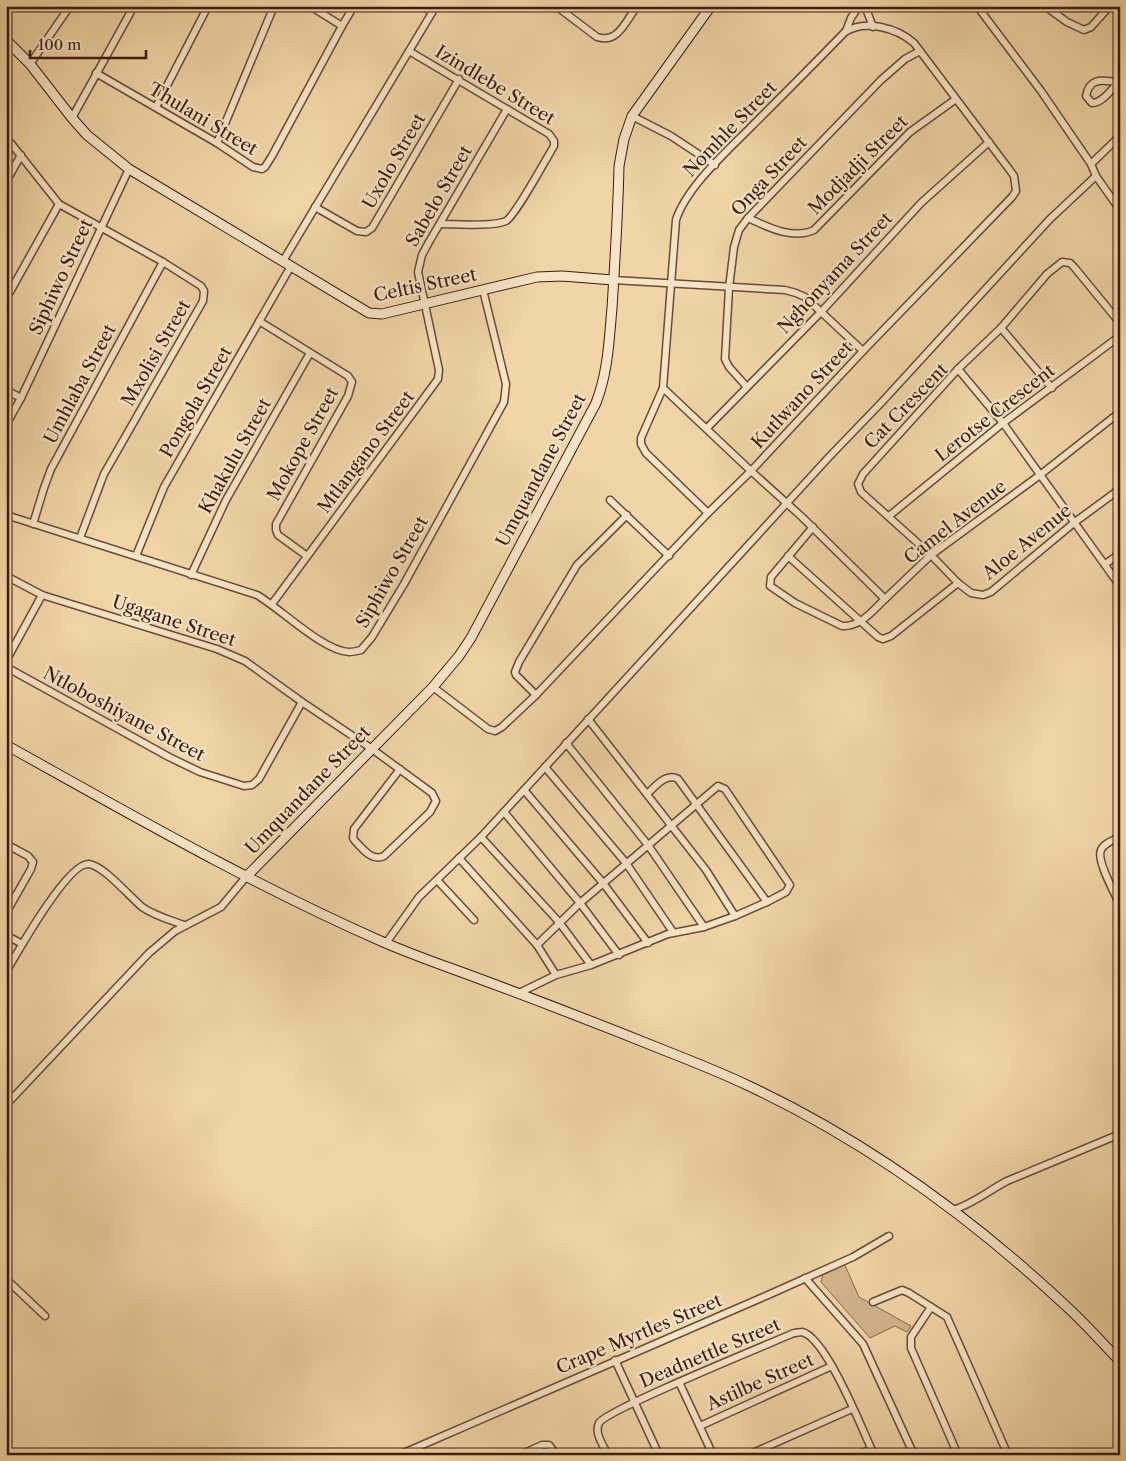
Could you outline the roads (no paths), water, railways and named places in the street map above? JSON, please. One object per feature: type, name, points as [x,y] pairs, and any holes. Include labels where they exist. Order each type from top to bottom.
[{"type":"street","points":[[72,118],[134,6]]},
{"type":"street","points":[[156,107],[208,6]]},
{"type":"street","points":[[217,143],[274,6]]},
{"type":"street","points":[[310,6],[342,26]]},
{"type":"street","name":"Thulani Street","points":[[96,74],[217,143],[253,167],[262,169],[272,156],[354,6]]},
{"type":"street","points":[[422,6],[434,9]]},
{"type":"street","points":[[556,6],[597,37],[610,39],[615,36],[637,6]]},
{"type":"street","name":"Umquandane Street","points":[[246,877],[433,687],[459,656],[471,638],[596,403],[603,385],[607,366],[614,280],[620,158],[632,116],[711,6]]},
{"type":"street","points":[[845,32],[859,6]]},
{"type":"street","points":[[865,6],[873,27]]},
{"type":"street","points":[[977,6],[1036,84],[1120,210]]},
{"type":"street","points":[[1045,6],[1067,22],[1084,30],[1091,27],[1110,6]]},
{"type":"street","points":[[30,64],[69,7]]},
{"type":"street","name":"Pongola Street","points":[[136,556],[164,487],[259,321],[316,207],[434,9]]},
{"type":"street","name":"Nomhle Street","points":[[708,513],[646,452],[641,444],[641,438],[663,388],[670,283],[678,211],[693,188],[845,32],[861,26]]},
{"type":"street","name":"Kutlwano Street","points":[[433,687],[488,729],[496,731],[502,727],[536,695],[708,513],[751,471],[1016,191],[1014,176],[920,51],[907,37],[891,30],[861,26]]},
{"type":"street","name":"Celtis Street","points":[[6,40],[30,64],[72,118],[100,146],[129,169],[369,313],[382,314],[548,276],[785,290],[796,292],[805,297],[863,351]]},
{"type":"street","name":"Izindlebe Street","points":[[410,51],[549,134],[554,141],[554,146],[516,208],[506,220],[492,224],[440,224]]},
{"type":"street","name":"Onga Street","points":[[747,387],[729,367],[725,359],[730,288],[736,239],[739,230],[748,218],[881,80],[906,59],[920,51]]},
{"type":"street","name":"Uxolo Street","points":[[316,207],[358,231],[366,232],[372,228],[459,79]]},
{"type":"street","points":[[1097,81],[1119,81],[1097,103],[1092,103],[1086,96],[1088,87],[1092,83],[1097,81]]},
{"type":"street","name":"Modjadji Street","points":[[748,218],[769,228],[791,233],[806,233],[814,230],[910,132],[956,98]]},
{"type":"street","name":"Sabelo Street","points":[[424,304],[418,272],[419,265],[429,242],[507,109]]},
{"type":"street","points":[[632,116],[665,132],[715,165]]},
{"type":"street","points":[[1091,164],[1120,136]]},
{"type":"street","points":[[6,137],[59,204],[6,299]]},
{"type":"street","name":"Nghonyama Street","points":[[707,428],[821,312],[922,203],[989,142]]},
{"type":"street","points":[[6,182],[21,155]]},
{"type":"street","name":"Siphiwo Street","points":[[6,425],[21,398],[129,169]]},
{"type":"street","points":[[386,943],[409,908],[481,837],[786,504],[1050,220],[1096,176]]},
{"type":"street","name":"Mxolisi Street","points":[[59,204],[163,262],[200,286],[204,291],[203,301],[104,474],[80,538]]},
{"type":"street","points":[[958,369],[1001,328],[1053,267],[1066,261],[1074,267],[1120,323]]},
{"type":"street","name":"Umhlaba Street","points":[[34,524],[51,469],[163,262]]},
{"type":"street","name":"Siphiwo Street","points":[[6,515],[191,575],[245,590],[272,604],[320,639],[340,650],[350,652],[361,650],[372,637],[408,576],[504,402],[506,384],[483,290]]},
{"type":"street","name":"Mtlangano Street","points":[[272,604],[436,383],[439,370],[424,304]]},
{"type":"street","name":"Mokope Street","points":[[259,321],[351,379],[352,385],[348,396],[276,524],[278,535],[306,556]]},
{"type":"street","points":[[1001,328],[1052,388]]},
{"type":"street","name":"Lerotse Crescent","points":[[889,516],[1003,423],[1120,336]]},
{"type":"street","name":"Khakulu Street","points":[[191,575],[226,500],[310,353]]},
{"type":"street","name":"Cat Crescent","points":[[931,555],[861,492],[858,488],[859,480],[958,369],[1003,423],[1076,522],[1120,586]]},
{"type":"street","points":[[663,388],[813,527],[885,599]]},
{"type":"street","points":[[6,390],[21,398]]},
{"type":"street","name":"Camel Avenue","points":[[861,622],[931,555],[1040,475],[1120,412]]},
{"type":"street","name":"Aloe Avenue","points":[[931,555],[958,583],[971,593],[983,595],[990,592],[1120,489]]},
{"type":"street","points":[[610,500],[669,556]]},
{"type":"street","points":[[536,695],[516,675],[515,672],[519,662],[577,565],[627,515]]},
{"type":"street","points":[[813,527],[770,577],[769,584],[795,603],[836,624],[848,626],[861,622]]},
{"type":"street","points":[[1105,564],[1120,554]]},
{"type":"street","points":[[788,556],[878,637],[886,639],[958,583]]},
{"type":"street","name":"Ugagane Street","points":[[6,576],[42,595],[235,655],[372,748],[432,793],[436,798],[435,805],[430,812],[384,856],[374,858],[355,841],[353,838],[354,830],[400,770]]},
{"type":"street","points":[[6,662],[42,595]]},
{"type":"street","name":"Ntloboshiyane Street","points":[[6,667],[169,757],[200,772],[244,786],[252,785],[259,779],[302,702]]},
{"type":"street","points":[[588,719],[672,825],[715,883],[735,916]]},
{"type":"street","points":[[566,743],[648,845],[704,926]]},
{"type":"street","points":[[6,745],[246,877],[386,943],[639,1040],[751,1087],[866,1150],[952,1210],[1020,1264],[1069,1308],[1120,1361]]},
{"type":"street","points":[[546,767],[626,863],[673,932]]},
{"type":"street","points":[[647,794],[666,778],[673,776],[680,781],[767,902]]},
{"type":"street","points":[[519,993],[556,975],[619,955],[673,932],[704,926],[735,916],[767,902],[788,890],[790,885],[725,789],[720,786],[716,787],[603,882],[537,945]]},
{"type":"street","points":[[524,790],[603,882],[648,943]]},
{"type":"street","points":[[504,812],[580,903],[619,955]]},
{"type":"street","points":[[481,837],[559,922],[591,965]]},
{"type":"street","points":[[1120,837],[1103,846],[1100,854],[1102,864],[1120,905]]},
{"type":"street","points":[[6,844],[28,856],[33,862],[31,869],[6,913]]},
{"type":"street","points":[[459,858],[537,945],[556,975]]},
{"type":"street","points":[[6,972],[22,944],[66,880],[79,867],[85,864],[94,866],[103,872],[147,910],[164,919],[184,925]]},
{"type":"street","points":[[6,1105],[137,965],[166,937],[184,925],[221,907],[246,877]]},
{"type":"street","points":[[437,880],[474,920]]},
{"type":"street","points":[[1113,889],[1120,886]]},
{"type":"street","points":[[6,935],[22,944]]},
{"type":"street","points":[[952,1210],[972,1203],[994,1188],[1007,1182],[1120,1134]]},
{"type":"street","name":"Crape Myrtles Street","points":[[399,1455],[853,1257],[889,1236]]},
{"type":"street","points":[[805,1278],[863,1344],[914,1455]]},
{"type":"street","points":[[6,1279],[45,1316]]},
{"type":"street","points":[[873,1302],[902,1290],[946,1317],[1008,1455]]},
{"type":"street","points":[[931,1307],[911,1337],[912,1348],[958,1455]]},
{"type":"street","name":"Deadnettle Street","points":[[608,1455],[598,1433],[598,1425],[602,1418],[680,1382],[794,1333],[802,1332],[809,1336],[827,1356],[872,1452]]},
{"type":"street","points":[[616,1360],[659,1455]]},
{"type":"street","name":"Astilbe Street","points":[[700,1426],[832,1366]]},
{"type":"street","points":[[680,1382],[713,1455]]},
{"type":"street","points":[[748,1455],[852,1409]]},
{"type":"street","points":[[520,1455],[542,1445],[549,1445],[556,1455]]},
{"type":"street","points":[[858,1455],[872,1452]]}]
